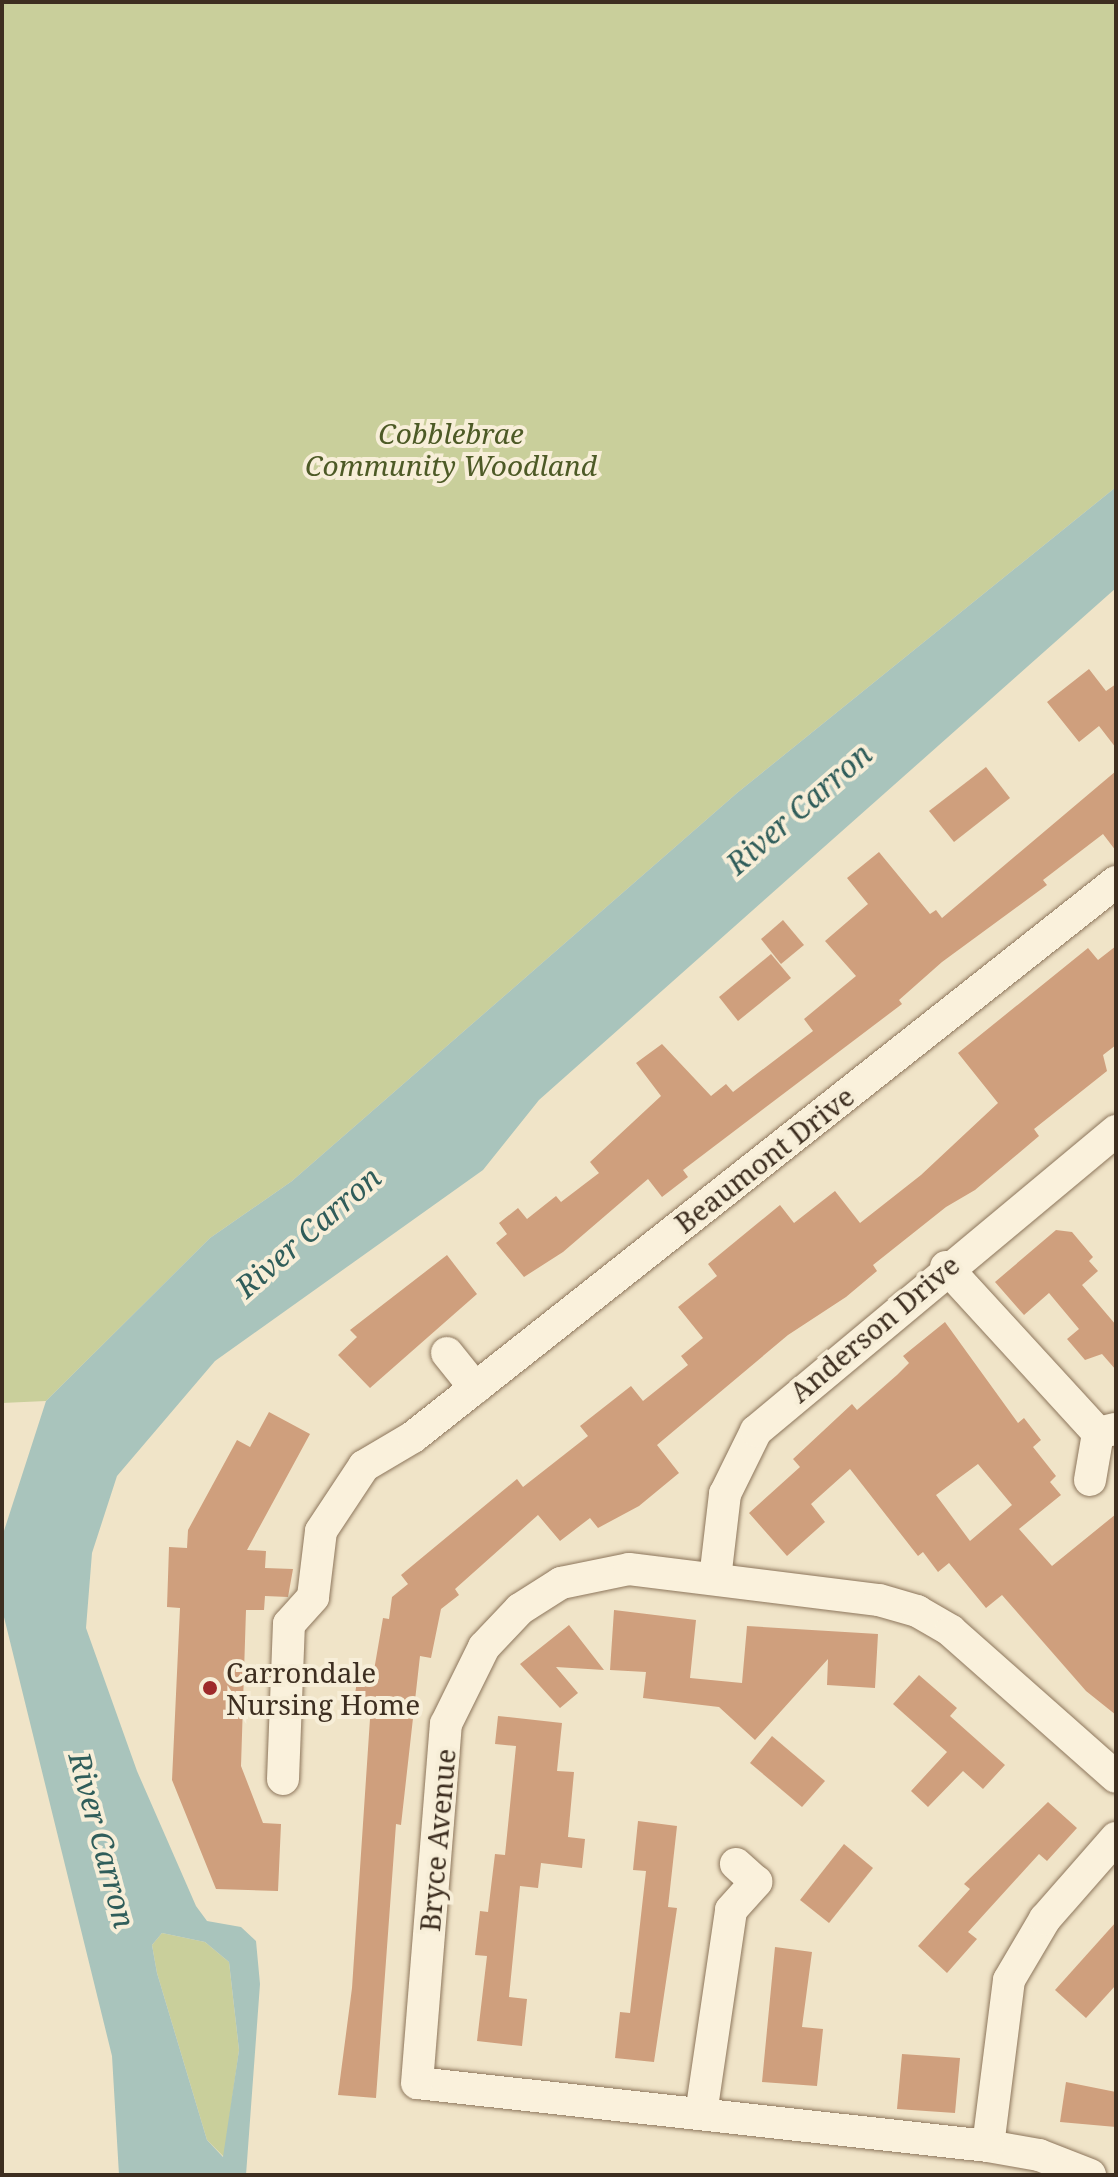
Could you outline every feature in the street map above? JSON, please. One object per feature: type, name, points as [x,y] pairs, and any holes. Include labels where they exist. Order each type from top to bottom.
[{"type":"street","name":"Beaumont Drive","points":[[283,1779],[289,1624],[313,1597],[321,1531],[364,1466],[413,1437],[1116,882]]},
{"type":"street","name":"Anderson Drive","points":[[715,1579],[725,1494],[756,1431],[946,1267],[1116,1131]]},
{"type":"street","points":[[946,1267],[1107,1431],[1090,1480]]},
{"type":"street","points":[[447,1353],[475,1388]]},
{"type":"street","name":"Bryce Avenue","points":[[1090,2175],[1039,2155],[988,2146],[417,2083],[446,1724],[484,1647],[520,1609],[561,1583],[629,1569],[879,1600],[917,1611],[951,1631],[1116,1777]]},
{"type":"street","points":[[988,2146],[1009,1980],[1045,1919],[1116,1838]]},
{"type":"street","points":[[701,2114],[731,1910],[756,1882],[736,1864]]},
{"type":"green space","name":"Cobblebrae Community Woodland","points":[[2,2],[1116,2],[1116,487],[737,793],[292,1181],[210,1238],[46,1401],[2,1403]]},
{"type":"green space","points":[[162,1933],[205,1942],[229,1962],[239,2050],[224,2157],[207,2140],[157,1973],[152,1945]]},
{"type":"water","name":"River Carron","points":[[1116,487],[1116,588],[539,1100],[483,1170],[215,1361],[117,1476],[92,1553],[86,1628],[137,1771],[196,1906],[207,1921],[241,1927],[256,1941],[260,1984],[246,2175],[119,2175],[112,2056],[2,1609],[2,1537],[46,1401],[210,1238],[292,1181],[737,793]],"holes":[[[162,1933],[205,1942],[229,1962],[239,2050],[223,2157],[207,2140],[157,1973],[152,1945]]]},
{"type":"building","points":[[1089,669],[1106,691],[1116,684],[1116,748],[1099,726],[1079,742],[1047,702]]},
{"type":"building","points":[[986,767],[1010,798],[954,842],[929,811]]},
{"type":"building","points":[[1116,771],[1116,851],[1103,834],[1043,880],[1047,885],[942,962],[899,1000],[902,1004],[683,1170],[688,1177],[662,1197],[648,1179],[563,1252],[524,1277],[496,1243],[507,1234],[499,1223],[518,1208],[527,1219],[556,1196],[561,1202],[599,1173],[590,1162],[661,1096],[636,1063],[662,1044],[711,1096],[726,1084],[733,1092],[813,1031],[804,1019],[856,976],[825,941],[868,904],[847,878],[879,852],[930,914],[936,910],[942,918]]},
{"type":"building","points":[[783,920],[804,945],[781,964],[761,939]]},
{"type":"building","points":[[1116,946],[1116,1045],[1103,1055],[1107,1071],[1034,1129],[1039,1136],[975,1190],[946,1207],[873,1265],[877,1271],[846,1297],[788,1335],[657,1445],[679,1473],[639,1506],[598,1528],[590,1518],[560,1541],[538,1515],[455,1589],[459,1595],[441,1609],[431,1658],[420,1656],[401,1825],[396,1824],[376,2098],[338,2095],[352,1988],[371,1704],[354,1702],[357,1680],[372,1682],[383,1618],[389,1619],[392,1597],[408,1584],[401,1575],[517,1479],[523,1487],[588,1436],[580,1426],[631,1386],[643,1401],[688,1365],[681,1356],[703,1338],[678,1307],[717,1276],[708,1264],[780,1205],[794,1223],[835,1191],[860,1223],[921,1175],[998,1103],[958,1053],[1088,948],[1098,960]]},
{"type":"building","points":[[771,954],[791,978],[738,1021],[719,997]]},
{"type":"building","points":[[1056,1230],[1072,1232],[1093,1257],[1089,1261],[1098,1271],[1082,1285],[1116,1325],[1116,1370],[1102,1354],[1085,1360],[1067,1339],[1079,1329],[1049,1293],[1024,1315],[995,1282]]},
{"type":"building","points":[[447,1255],[477,1294],[370,1388],[338,1355],[357,1337],[350,1330]]},
{"type":"building","points":[[945,1322],[1018,1423],[1024,1418],[1041,1440],[1033,1447],[1056,1476],[1050,1482],[1061,1495],[1019,1529],[1052,1566],[1116,1514],[1116,1715],[1086,1691],[1002,1595],[986,1608],[949,1563],[938,1572],[923,1552],[918,1556],[850,1469],[811,1504],[825,1522],[787,1556],[749,1513],[800,1467],[793,1459],[852,1404],[857,1410],[909,1363],[903,1356]],"holes":[[[978,1464],[1012,1505],[970,1541],[936,1495]]]},
{"type":"building","name":"Carrondale Nursing Home","points":[[269,1412],[310,1434],[247,1550],[266,1551],[265,1568],[293,1569],[288,1597],[265,1596],[264,1610],[246,1610],[241,1766],[263,1823],[281,1824],[278,1891],[216,1889],[172,1780],[180,1608],[167,1607],[169,1547],[187,1548],[188,1530],[237,1440],[250,1447]]},
{"type":"building","points":[[614,1610],[696,1620],[690,1678],[742,1683],[747,1626],[878,1634],[875,1688],[827,1685],[828,1659],[755,1740],[719,1707],[643,1698],[646,1672],[610,1670]]},
{"type":"building","points":[[569,1625],[604,1670],[556,1667],[578,1693],[560,1708],[520,1664]]},
{"type":"building","points":[[919,1675],[957,1708],[950,1716],[1005,1765],[983,1789],[963,1771],[928,1807],[911,1791],[947,1752],[893,1704]]},
{"type":"building","points":[[498,1716],[562,1723],[557,1771],[574,1772],[568,1837],[585,1839],[582,1868],[541,1863],[538,1888],[520,1886],[509,1997],[527,1999],[522,2046],[477,2041],[487,1956],[475,1955],[480,1911],[488,1912],[495,1854],[505,1855],[516,1746],[495,1744]]},
{"type":"building","points":[[772,1736],[825,1781],[802,1807],[750,1763]]},
{"type":"building","points":[[1048,1802],[1077,1828],[1047,1861],[1039,1854],[968,1932],[977,1939],[947,1973],[918,1946],[970,1889],[964,1884]]},
{"type":"building","points":[[638,1821],[677,1826],[668,1907],[677,1908],[654,2062],[615,2058],[620,2012],[630,2013],[646,1871],[633,1870]]},
{"type":"building","points":[[844,1844],[873,1868],[829,1923],[800,1900]]},
{"type":"building","points":[[1116,1922],[1116,1985],[1086,2018],[1055,1990]]},
{"type":"building","points":[[775,1947],[812,1952],[802,2027],[823,2029],[817,2086],[762,2082]]},
{"type":"building","points":[[902,2054],[960,2058],[955,2113],[897,2109]]},
{"type":"building","points":[[1066,2082],[1116,2092],[1116,2127],[1060,2122]]},
{"type":"place","name":"Carrondale Nursing Home","points":[[210,1688]]}]
